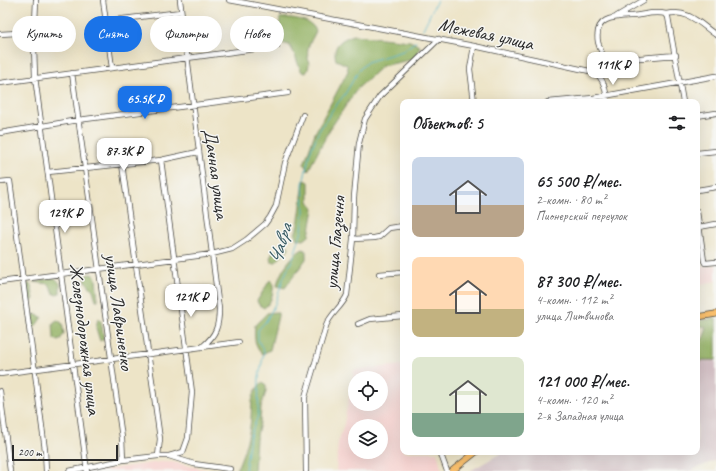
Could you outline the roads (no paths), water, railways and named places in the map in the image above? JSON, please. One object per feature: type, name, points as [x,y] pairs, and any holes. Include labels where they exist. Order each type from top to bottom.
[{"type":"main road","points":[[700,317],[716,314]]},
{"type":"main road","points":[[452,471],[472,455]]},
{"type":"street","name":"Железнодорожная улица","points":[[36,0],[36,16]]},
{"type":"street","points":[[103,0],[105,16]]},
{"type":"street","name":"Дачная улица","points":[[180,0],[192,106],[219,309],[218,329],[212,338],[203,346]]},
{"type":"street","name":"Межевая улица","points":[[230,0],[474,46],[594,72],[600,76]]},
{"type":"street","points":[[617,16],[644,0]]},
{"type":"street","points":[[142,17],[181,12]]},
{"type":"street","points":[[607,99],[607,94],[600,76],[604,70],[605,61],[598,42],[600,24],[604,20],[617,16],[652,13],[667,15],[675,12],[686,14],[716,35]]},
{"type":"street","points":[[667,15],[676,55],[683,99]]},
{"type":"street","points":[[0,34],[12,33]]},
{"type":"street","name":"улица Глазечня","points":[[306,471],[305,397],[308,382],[328,319],[344,302],[347,295],[353,239],[354,198],[359,143],[365,119],[380,96],[439,39]]},
{"type":"street","points":[[474,46],[470,69],[474,99]]},
{"type":"street","name":"Железнодорожная улица","points":[[34,52],[35,77],[41,126],[74,363],[87,470]]},
{"type":"street","points":[[110,52],[112,68]]},
{"type":"street","points":[[0,83],[35,77],[232,52]]},
{"type":"street","points":[[605,61],[676,55]]},
{"type":"street","name":"улица Лавриненко","points":[[72,73],[122,438],[123,460]]},
{"type":"street","points":[[582,99],[716,76]]},
{"type":"street","points":[[0,132],[78,120],[288,93]]},
{"type":"street","points":[[700,116],[716,113]]},
{"type":"street","points":[[0,282],[212,254],[232,249],[265,224],[276,206],[285,163],[303,115]]},
{"type":"street","points":[[700,153],[716,151]]},
{"type":"street","points":[[48,172],[161,160],[198,152]]},
{"type":"street","points":[[69,471],[87,470],[123,460],[169,456],[183,452],[188,438],[192,399],[161,160]]},
{"type":"street","points":[[122,164],[160,439],[158,456]]},
{"type":"street","points":[[0,182],[10,181],[45,450],[46,471]]},
{"type":"street","points":[[700,190],[716,187]]},
{"type":"street","points":[[700,227],[716,224]]},
{"type":"street","points":[[353,239],[379,237],[389,228],[400,226]]},
{"type":"street","points":[[700,233],[705,263],[716,262]]},
{"type":"street","points":[[379,274],[400,272]]},
{"type":"street","points":[[358,324],[370,319],[400,316]]},
{"type":"street","points":[[0,374],[239,342]]},
{"type":"street","points":[[0,391],[10,471]]},
{"type":"street","points":[[441,455],[447,471]]},
{"type":"street","points":[[169,456],[194,464],[230,469]]},
{"type":"waterway","name":"Чавра","points":[[423,29],[437,0]]},
{"type":"waterway","name":"Чавра","points":[[245,471],[250,436],[258,416],[259,377],[264,352],[258,340],[258,330],[266,321],[275,304],[302,231],[304,212],[303,184],[310,152],[319,131],[345,94],[359,70],[367,62],[403,51],[416,41]]}]
